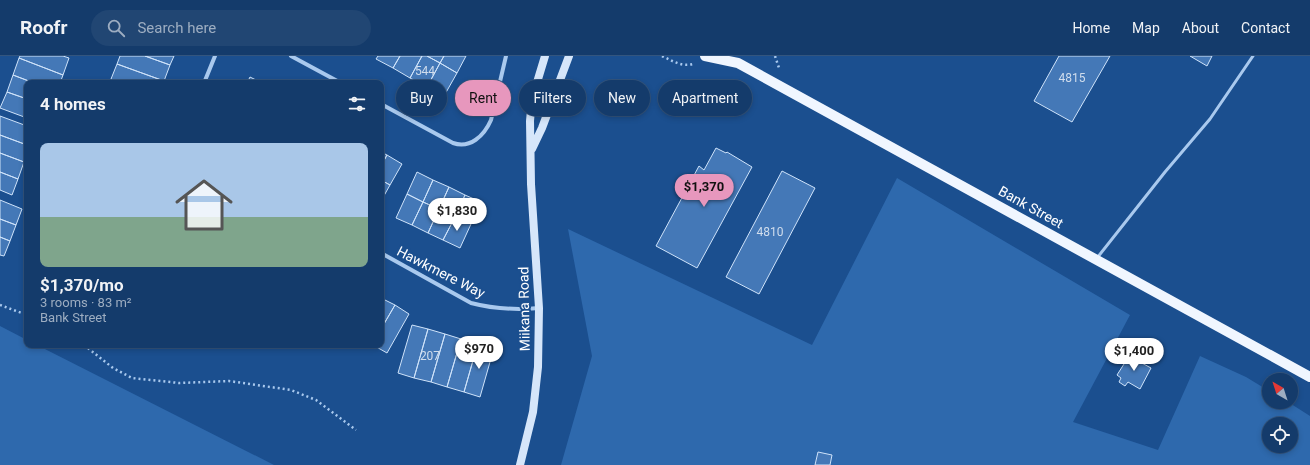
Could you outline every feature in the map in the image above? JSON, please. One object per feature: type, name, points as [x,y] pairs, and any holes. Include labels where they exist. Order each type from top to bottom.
[{"type":"main road","name":"Bank Street","points":[[709,57],[736,60],[1310,377]]},
{"type":"street","points":[[205,80],[216,56]]},
{"type":"street","points":[[292,56],[336,80]]},
{"type":"street","points":[[384,106],[460,146],[474,141],[487,129],[491,120],[506,56]]},
{"type":"street","name":"Miikana Road","points":[[520,465],[534,412],[538,367],[539,308],[531,184],[532,150],[530,121],[532,99],[545,56]]},
{"type":"street","name":"Miikana Road","points":[[532,150],[570,56]]},
{"type":"street","name":"Hawkmere Way","points":[[384,255],[471,303],[486,307],[515,310],[539,308]]},
{"type":"lane","points":[[1096,259],[1165,172],[1210,119],[1252,56]]},
{"type":"path","points":[[662,56],[686,66],[709,57]]},
{"type":"path","points":[[0,305],[24,314]]},
{"type":"path","points":[[88,348],[113,368],[132,378],[179,383],[229,381],[261,384],[291,390],[316,400],[356,430]]},
{"type":"shaded area","points":[[897,178],[1130,315],[1073,422],[1158,450],[1200,356],[1246,377],[1262,387],[1262,409],[1298,408],[1310,416],[1310,465],[561,465],[592,356],[568,229],[812,345]]},
{"type":"shaded area","points":[[0,326],[24,338],[24,348],[43,348],[274,465],[0,465]]},
{"type":"building","points":[[20,56],[63,56],[69,58],[63,75],[19,58]]},
{"type":"building","points":[[120,56],[145,56],[170,65],[164,80],[161,80],[117,64]]},
{"type":"building","points":[[145,56],[174,56],[170,65]]},
{"type":"building","points":[[378,56],[400,56],[393,68],[376,59]]},
{"type":"building","points":[[400,56],[422,56],[410,78],[393,68]]},
{"type":"building","points":[[422,56],[427,56],[440,63],[431,80],[414,80],[410,78]]},
{"type":"building","points":[[427,56],[444,56],[440,63]]},
{"type":"building","points":[[444,56],[466,56],[457,73],[440,63]]},
{"type":"building","points":[[1059,56],[1110,56],[1072,122],[1034,101]]},
{"type":"building","points":[[1190,56],[1212,56],[1207,66]]},
{"type":"building","points":[[19,58],[63,75],[61,80],[26,80],[13,75]]},
{"type":"building","points":[[440,63],[457,73],[447,91],[447,80],[431,80]]},
{"type":"building","points":[[117,64],[161,80],[113,80],[111,79]]},
{"type":"building","points":[[13,75],[26,80],[24,80],[24,98],[7,92]]},
{"type":"building","points":[[250,77],[256,80],[248,80]]},
{"type":"building","points":[[7,92],[24,98],[24,117],[0,108]]},
{"type":"building","points":[[0,116],[24,125],[24,144],[0,135]]},
{"type":"building","points":[[0,135],[24,144],[24,162],[0,153]]},
{"type":"building","points":[[716,148],[726,153],[727,152],[752,167],[697,268],[656,246],[699,166],[704,170]]},
{"type":"building","points":[[0,153],[24,162],[18,179],[0,172]]},
{"type":"building","points":[[384,154],[387,155],[384,160]]},
{"type":"building","points":[[387,155],[402,164],[390,185],[384,182],[384,160]]},
{"type":"building","points":[[782,171],[815,188],[759,294],[726,277]]},
{"type":"building","points":[[0,172],[18,179],[12,195],[0,190]]},
{"type":"building","points":[[417,172],[433,180],[423,202],[407,194]]},
{"type":"building","points":[[433,180],[449,187],[439,209],[423,202]]},
{"type":"building","points":[[384,182],[390,185],[384,196]]},
{"type":"building","points":[[449,187],[465,195],[455,217],[439,209]]},
{"type":"building","points":[[407,194],[423,202],[412,225],[396,218]]},
{"type":"building","points":[[465,195],[481,202],[471,224],[455,217]]},
{"type":"building","points":[[0,200],[22,209],[16,225],[0,219]]},
{"type":"building","points":[[423,202],[439,209],[428,233],[412,225]]},
{"type":"building","points":[[439,209],[455,217],[443,240],[428,233]]},
{"type":"building","points":[[455,217],[471,224],[460,248],[443,240]]},
{"type":"building","points":[[0,219],[16,225],[10,241],[0,237]]},
{"type":"building","points":[[0,237],[10,241],[4,256],[0,255]]},
{"type":"building","points":[[384,300],[395,305],[384,324]]},
{"type":"building","points":[[395,305],[409,314],[387,353],[378,348],[384,348],[384,324]]},
{"type":"building","points":[[412,325],[428,329],[414,378],[398,373]]},
{"type":"building","points":[[428,329],[445,334],[431,382],[414,378]]},
{"type":"building","points":[[445,334],[461,339],[447,387],[431,382]]},
{"type":"building","points":[[461,339],[478,343],[464,392],[447,387]]},
{"type":"building","points":[[478,343],[494,348],[480,397],[464,392]]},
{"type":"building","points":[[1131,353],[1142,359],[1140,362],[1151,368],[1140,389],[1128,382],[1125,386],[1119,382],[1121,378],[1117,375]]},
{"type":"building","points":[[818,452],[832,455],[830,465],[815,465]]}]
